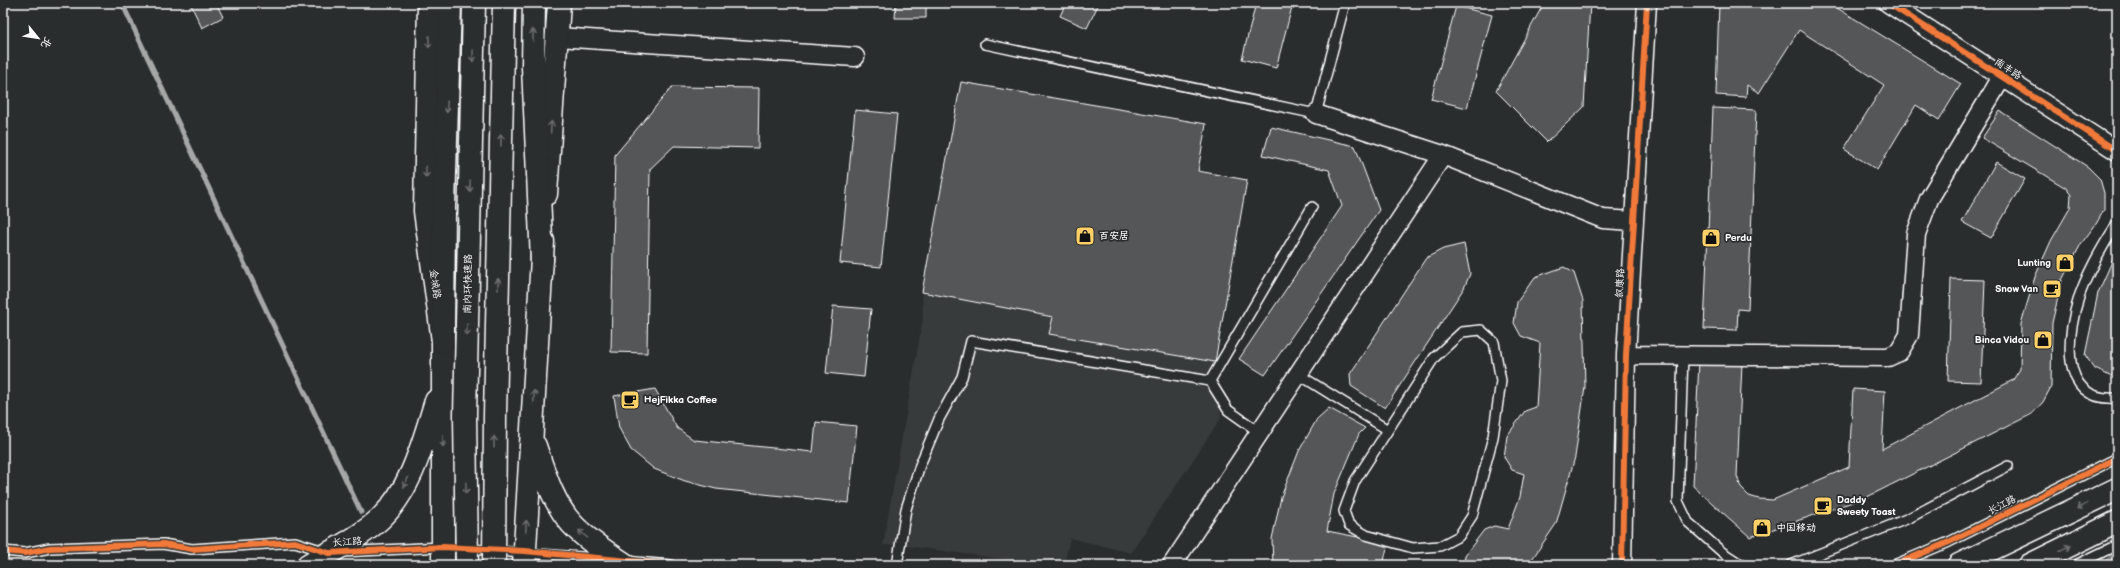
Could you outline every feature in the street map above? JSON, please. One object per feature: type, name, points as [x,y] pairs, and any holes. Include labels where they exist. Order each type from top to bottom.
[{"type":"main road","name":"金城路","points":[[429,3],[425,210],[443,341],[443,556]]},
{"type":"main road","points":[[443,341],[450,3]]},
{"type":"main road","name":"南内环快速路","points":[[467,565],[465,416],[474,3]]},
{"type":"main road","points":[[494,565],[495,408],[504,3]]},
{"type":"main road","points":[[534,3],[533,67],[542,260]]},
{"type":"main road","points":[[524,558],[559,3]]},
{"type":"main road","points":[[308,565],[353,539],[380,518],[405,486],[422,445],[442,379]]},
{"type":"main road","points":[[531,433],[546,477],[571,523],[594,543],[622,563]]},
{"type":"main road","points":[[1959,565],[2117,489]]},
{"type":"main road","points":[[2030,565],[2117,522]]},
{"type":"street","name":"叙康路","points":[[1622,565],[1626,355],[1647,3]]},
{"type":"street","name":"南丰路","points":[[1888,3],[2117,151]]},
{"type":"street","points":[[558,37],[855,57]]},
{"type":"street","points":[[1626,355],[1888,357],[1898,352],[1909,335],[1916,234],[1929,199],[2002,77]]},
{"type":"street","points":[[1316,114],[1442,155],[1603,219],[1633,221]]},
{"type":"street","points":[[1172,565],[1442,155]]},
{"type":"lane","points":[[985,44],[1316,114],[1345,3]]},
{"type":"lane","points":[[1210,381],[1312,207]]},
{"type":"lane","points":[[2117,224],[2106,240],[2080,294],[2069,347],[2074,377],[2086,392],[2104,399],[2117,398]]},
{"type":"lane","points":[[1481,330],[1494,342],[1501,381],[1493,437],[1472,516],[1459,536],[1440,546],[1413,548],[1366,535],[1349,525],[1344,511],[1355,481],[1388,430],[1434,358],[1462,332],[1481,330]]},
{"type":"lane","points":[[897,565],[906,509],[918,472],[939,419],[962,377],[971,341],[1210,381],[1228,410],[1259,432]]},
{"type":"lane","points":[[1683,355],[1678,501],[1688,522],[1722,552],[1742,565]]},
{"type":"lane","points":[[1298,374],[1388,430]]},
{"type":"lane","name":"长江路","points":[[1894,565],[1949,542],[2117,458]]},
{"type":"lane","points":[[1791,565],[1909,518],[2008,466]]},
{"type":"lane","name":"长江路","points":[[3,552],[25,553],[50,548],[164,544],[192,550],[295,542],[329,553],[524,558],[671,565]]},
{"type":"lane","points":[[2076,565],[2117,545]]},
{"type":"shaded area","points":[[961,82],[1206,124],[1198,171],[1247,180],[1215,362],[1221,418],[1131,553],[1070,538],[1064,565],[1047,565],[899,545],[883,545],[923,318],[922,292]]},
{"type":"shaded area","points":[[2112,555],[2117,560],[2117,565],[2100,565]]},
{"type":"building","points":[[190,3],[216,3],[223,17],[202,28]]},
{"type":"building","points":[[748,3],[799,3],[799,6]]},
{"type":"building","points":[[896,3],[926,3],[926,18],[895,18]]},
{"type":"building","points":[[1066,3],[1099,3],[1087,28],[1060,16]]},
{"type":"building","points":[[1256,3],[1293,3],[1276,68],[1242,59]]},
{"type":"building","points":[[1544,3],[1590,3],[1584,107],[1547,142],[1496,91]]},
{"type":"building","points":[[1719,3],[1829,3],[1961,84],[1939,120],[1916,105],[1877,170],[1844,149],[1884,85],[1799,30],[1759,93],[1747,85],[1746,97],[1716,95]]},
{"type":"building","points":[[1456,6],[1492,15],[1467,108],[1431,99]]},
{"type":"building","name":"百安居","points":[[961,82],[1206,124],[1198,171],[1247,180],[1215,362],[1049,334],[1053,317],[922,292]]},
{"type":"building","points":[[672,87],[759,88],[758,148],[674,146],[650,169],[647,353],[611,352],[615,155]]},
{"type":"building","points":[[1713,108],[1756,110],[1748,310],[1738,309],[1737,330],[1704,329]]},
{"type":"building","points":[[855,110],[897,114],[881,267],[840,263]]},
{"type":"building","points":[[2000,111],[2088,167],[2100,179],[2104,193],[2104,210],[2096,224],[2081,244],[2062,280],[2052,323],[2051,387],[2043,402],[2032,414],[1867,497],[1750,537],[1693,486],[1699,361],[1742,363],[1737,476],[1741,488],[1749,496],[1759,499],[1773,500],[1849,467],[1853,389],[1885,391],[1882,449],[2013,380],[2020,369],[2021,324],[2035,277],[2051,241],[2070,208],[2071,195],[2066,188],[1982,138]]},
{"type":"building","points":[[1271,127],[1355,146],[1379,210],[1265,375],[1239,359],[1342,206],[1329,170],[1263,155]]},
{"type":"building","points":[[1996,162],[2025,179],[1991,238],[1962,222]]},
{"type":"building","points":[[1464,244],[1470,274],[1464,288],[1385,408],[1351,386],[1350,374],[1426,258],[1443,249]]},
{"type":"building","points":[[2117,250],[2117,374],[2110,376],[2095,369],[2085,355],[2098,293]]},
{"type":"building","points":[[1564,267],[1574,273],[1583,301],[1585,387],[1575,457],[1556,524],[1528,565],[1464,565],[1465,555],[1484,530],[1494,526],[1508,529],[1520,497],[1524,474],[1512,470],[1504,457],[1507,436],[1525,411],[1536,407],[1540,343],[1521,336],[1514,323],[1517,302],[1535,277]]},
{"type":"building","points":[[1951,279],[1985,280],[1981,382],[1948,381]]},
{"type":"building","points":[[833,306],[871,309],[864,377],[826,373]]},
{"type":"building","points":[[655,389],[677,428],[694,440],[813,452],[816,422],[857,426],[849,503],[716,489],[685,481],[654,469],[631,450],[619,428],[614,396]]},
{"type":"building","points":[[1329,408],[1365,428],[1359,434],[1334,494],[1327,531],[1388,543],[1384,561],[1423,565],[1273,564],[1272,539],[1281,497],[1299,451],[1317,419]]},
{"type":"waterway","points":[[122,3],[361,512]]},
{"type":"cycle path","points":[[1622,565],[1626,355],[1647,3]]},
{"type":"cycle path","points":[[1888,3],[2117,151]]},
{"type":"cycle path","points":[[1894,565],[1949,542],[2117,458]]},
{"type":"cycle path","points":[[3,551],[25,553],[50,548],[163,544],[192,549],[295,542],[329,553],[443,547],[525,551],[671,565]]},
{"type":"place","name":"百安居","points":[[1085,236]]},
{"type":"place","name":"Perdu","points":[[1711,238]]},
{"type":"place","name":"Lunting","points":[[2065,263]]},
{"type":"place","name":"Snow Van","points":[[2052,289]]},
{"type":"place","name":"Binca Vidou","points":[[2043,340]]},
{"type":"place","name":"HejFikka Coffee","points":[[630,400]]},
{"type":"place","name":"Daddy Sweety Toast","points":[[1823,506]]},
{"type":"place","name":"中国移动","points":[[1762,528]]}]
